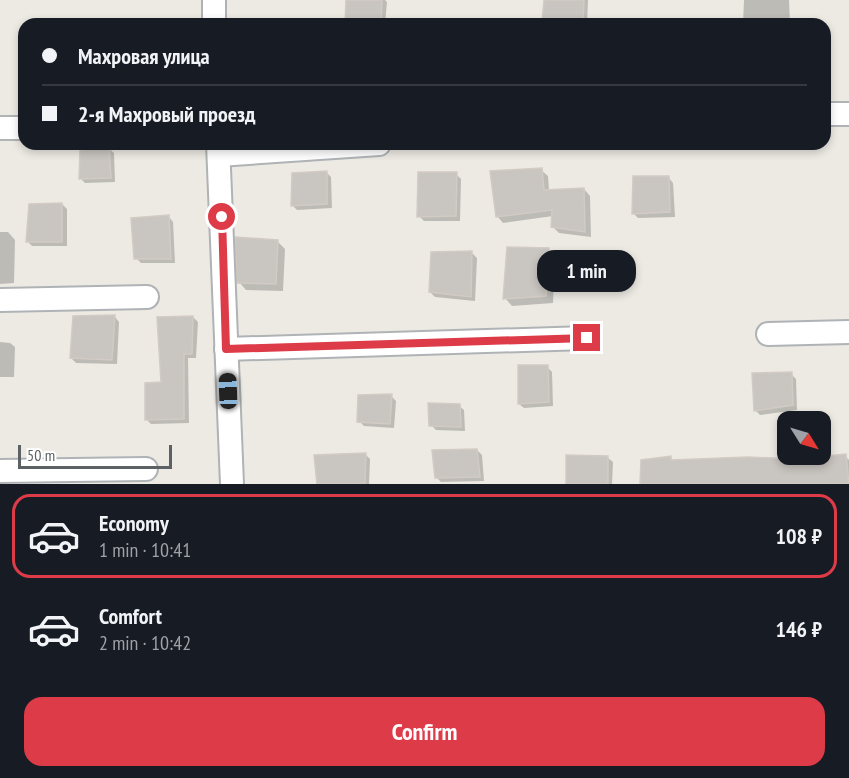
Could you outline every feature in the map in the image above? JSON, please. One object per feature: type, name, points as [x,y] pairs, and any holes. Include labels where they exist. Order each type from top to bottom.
[{"type":"street","points":[[214,0],[214,18]]},
{"type":"street","points":[[831,114],[849,114]]},
{"type":"street","points":[[0,128],[18,128]]},
{"type":"street","points":[[218,150],[232,484]]},
{"type":"street","points":[[0,300],[147,297]]},
{"type":"street","points":[[768,334],[849,332]]},
{"type":"street","points":[[226,349],[587,338]]},
{"type":"street","points":[[0,471],[146,469]]},
{"type":"building","points":[[346,0],[382,0],[381,18],[345,18]]},
{"type":"building","points":[[544,0],[584,0],[583,18],[542,18]]},
{"type":"building","points":[[80,150],[109,150],[111,178],[79,179]]},
{"type":"building","points":[[542,168],[544,190],[584,188],[585,232],[551,227],[552,210],[496,217],[490,171]]},
{"type":"building","points":[[327,171],[327,204],[291,206],[292,173]]},
{"type":"building","points":[[418,172],[457,172],[456,216],[417,217]]},
{"type":"building","points":[[633,176],[669,176],[670,212],[632,214]]},
{"type":"building","points":[[62,203],[62,242],[26,242],[29,204]]},
{"type":"building","points":[[169,215],[171,259],[134,259],[131,218]]},
{"type":"building","points":[[235,237],[278,240],[276,284],[237,283]]},
{"type":"building","points":[[507,247],[549,248],[546,296],[503,299]]},
{"type":"building","points":[[472,251],[471,297],[429,292],[431,252]]},
{"type":"building","points":[[115,315],[112,360],[70,358],[73,316]]},
{"type":"building","points":[[193,316],[192,354],[184,354],[184,419],[145,420],[145,383],[161,382],[157,317]]},
{"type":"building","points":[[518,365],[548,365],[549,402],[518,404]]},
{"type":"building","points":[[792,372],[793,405],[754,411],[752,373]]},
{"type":"building","points":[[392,394],[390,424],[357,422],[358,395]]},
{"type":"building","points":[[428,403],[460,404],[461,427],[429,426]]},
{"type":"building","points":[[477,449],[480,477],[435,478],[432,450]]},
{"type":"building","points":[[366,453],[365,484],[317,484],[314,455]]},
{"type":"building","points":[[846,454],[849,484],[640,484],[641,460],[671,456],[671,460],[748,457],[777,458],[777,465],[831,465],[831,455]]},
{"type":"building","points":[[566,455],[608,456],[608,484],[566,484]]},
{"type":"route","points":[[222,217],[226,349],[587,338]]}]
